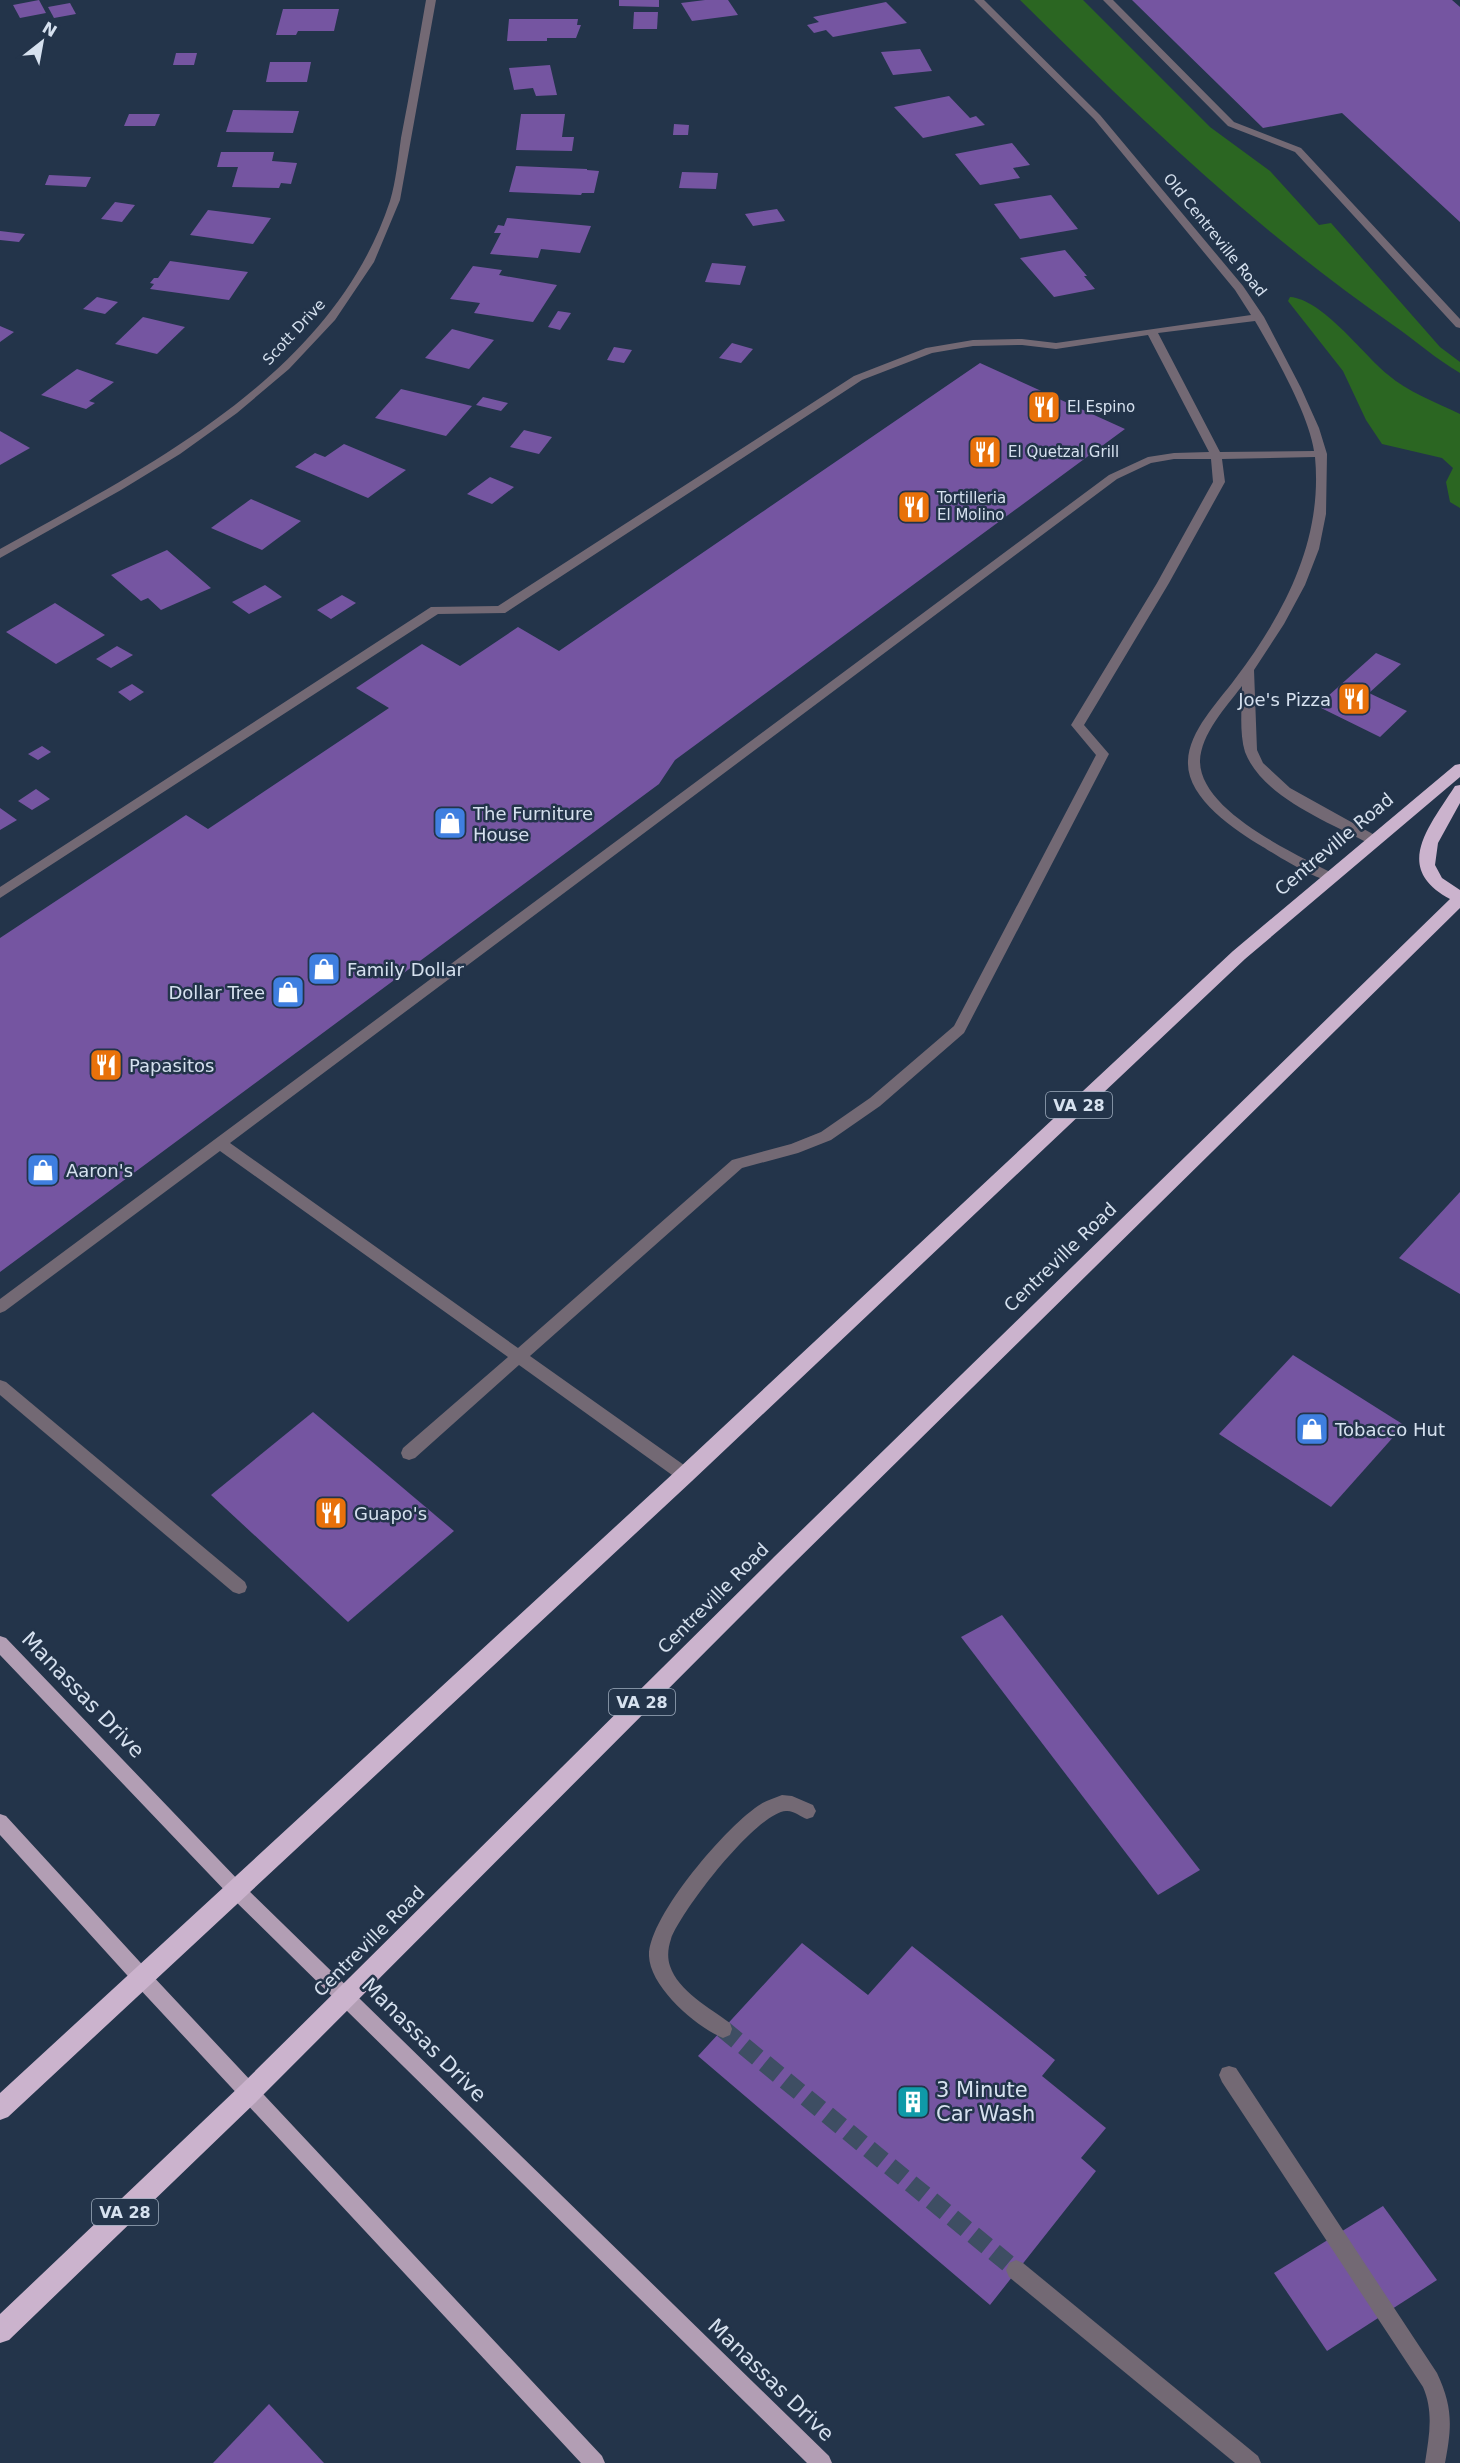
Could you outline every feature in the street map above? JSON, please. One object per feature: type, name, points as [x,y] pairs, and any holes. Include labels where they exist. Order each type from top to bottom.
[{"type":"highway","name":"Centreville Road","points":[[0,2109],[685,1475],[1239,955],[1460,769]]},
{"type":"highway","points":[[1460,790],[1432,840],[1426,864],[1431,876],[1441,887],[1460,898]]},
{"type":"highway","name":"Centreville Road","points":[[0,2331],[346,1998],[773,1570],[1460,898]]},
{"type":"main road","name":"Manassas Drive","points":[[0,1643],[236,1890],[822,2463]]},
{"type":"main road","points":[[0,1822],[143,1979],[595,2463]]},
{"type":"street","name":"Scott Drive","points":[[0,554],[153,467],[220,422],[276,375],[330,318],[364,272],[387,226],[395,200],[431,0]]},
{"type":"street","name":"Old Centreville Road","points":[[979,0],[1096,117],[1239,288],[1259,317],[1283,360],[1317,435],[1321,454],[1321,502],[1312,551],[1291,598],[1248,671],[1208,722],[1194,755],[1194,769],[1199,783],[1212,802],[1231,818],[1264,840],[1331,878]]},
{"type":"street","points":[[1108,0],[1232,124],[1298,150],[1460,325]]},
{"type":"street","points":[[0,893],[435,610],[501,610],[858,378],[930,350],[973,343],[1022,342],[1056,346],[1150,330],[1259,317]]},
{"type":"street","points":[[409,1453],[737,1164],[793,1149],[826,1136],[875,1102],[958,1029],[1102,754],[1077,725],[1163,583],[1219,482],[1216,455],[1150,330]]},
{"type":"street","points":[[0,1307],[1113,477],[1149,460],[1174,456],[1321,454]]},
{"type":"street","points":[[1248,671],[1251,749],[1258,765],[1282,789],[1375,841]]},
{"type":"street","points":[[220,1143],[685,1475]]},
{"type":"street","points":[[0,1386],[239,1587]]},
{"type":"street","points":[[723,2029],[669,1983],[658,1955],[660,1942],[670,1918],[686,1893],[704,1871],[757,1817],[781,1803],[789,1802],[807,1811]]},
{"type":"street","points":[[1229,2075],[1430,2380],[1440,2399],[1442,2417],[1435,2463]]},
{"type":"street","points":[[1016,2270],[1251,2463]]},
{"type":"green space","points":[[1020,0],[1083,0],[1210,127],[1270,171],[1319,225],[1331,223],[1440,347],[1460,362],[1460,373],[1343,289],[1246,211],[1154,129]]},
{"type":"green space","points":[[1290,297],[1302,300],[1328,317],[1395,380],[1460,414],[1460,508],[1450,502],[1446,482],[1453,468],[1442,458],[1382,444],[1366,420],[1343,371],[1288,301]]},
{"type":"building","points":[[39,0],[46,13],[20,18],[13,5]]},
{"type":"building","points":[[619,0],[659,0],[659,7],[619,6]]},
{"type":"building","points":[[728,0],[738,15],[692,21],[681,3]]},
{"type":"building","points":[[1132,0],[1452,0],[1460,7],[1460,222],[1342,113],[1263,128]]},
{"type":"building","points":[[886,2],[907,23],[833,37],[826,30],[814,33],[807,25],[819,22],[813,17]]},
{"type":"building","points":[[70,3],[76,14],[54,18],[48,7]]},
{"type":"building","points":[[283,9],[339,9],[334,31],[298,31],[296,35],[276,35]]},
{"type":"building","points":[[634,12],[658,12],[657,29],[633,29]]},
{"type":"building","points":[[509,19],[578,19],[577,25],[581,25],[576,38],[507,41]]},
{"type":"building","points":[[920,49],[932,71],[893,75],[881,52]]},
{"type":"building","points":[[176,53],[197,53],[194,65],[173,65]]},
{"type":"building","points":[[270,62],[311,62],[307,82],[266,82]]},
{"type":"building","points":[[550,65],[557,95],[536,96],[533,88],[514,90],[509,68]]},
{"type":"building","points":[[949,96],[970,118],[976,116],[985,125],[923,138],[894,107]]},
{"type":"building","points":[[233,110],[299,111],[293,133],[226,132]]},
{"type":"building","points":[[129,114],[160,114],[155,126],[124,126]]},
{"type":"building","points":[[521,114],[565,114],[562,137],[574,137],[572,151],[516,150]]},
{"type":"building","points":[[674,124],[689,125],[688,135],[673,135]]},
{"type":"building","points":[[1012,143],[1030,165],[1013,168],[1020,178],[980,185],[955,154]]},
{"type":"building","points":[[221,152],[274,152],[272,161],[297,163],[291,184],[281,183],[279,188],[232,187],[238,167],[217,167]]},
{"type":"building","points":[[516,166],[599,171],[594,193],[582,193],[581,195],[509,192]]},
{"type":"building","points":[[682,172],[718,173],[716,189],[679,188]]},
{"type":"building","points":[[49,175],[91,177],[86,187],[45,185]]},
{"type":"building","points":[[1051,195],[1078,229],[1020,239],[994,204]]},
{"type":"building","points":[[115,202],[135,205],[122,222],[101,219]]},
{"type":"building","points":[[777,209],[785,221],[753,226],[745,214]]},
{"type":"building","points":[[208,210],[271,218],[253,244],[190,235]]},
{"type":"building","points":[[507,218],[591,226],[580,253],[541,249],[538,258],[490,254],[501,233],[494,233],[498,225],[504,226]]},
{"type":"building","points":[[0,231],[25,234],[19,242],[0,240]]},
{"type":"building","points":[[1065,250],[1095,289],[1054,297],[1020,258]]},
{"type":"building","points":[[170,261],[248,272],[229,300],[150,289],[154,284],[150,283],[154,278],[158,278]]},
{"type":"building","points":[[712,263],[746,266],[740,285],[705,282]]},
{"type":"building","points":[[473,266],[502,270],[499,275],[557,285],[533,322],[474,313],[480,303],[450,299]]},
{"type":"building","points":[[97,297],[118,302],[105,314],[83,309]]},
{"type":"building","points":[[558,311],[571,313],[560,330],[548,327]]},
{"type":"building","points":[[143,317],[185,327],[157,354],[115,344]]},
{"type":"building","points":[[0,326],[14,332],[0,342]]},
{"type":"building","points":[[452,329],[494,340],[469,369],[425,358]]},
{"type":"building","points":[[732,343],[753,349],[741,363],[719,358]]},
{"type":"building","points":[[614,347],[632,350],[624,363],[607,360]]},
{"type":"building","points":[[980,363],[1125,429],[675,760],[659,784],[0,1272],[0,938],[186,815],[208,829],[389,708],[356,688],[422,644],[460,666],[518,627],[559,651]]},
{"type":"building","points":[[77,369],[114,382],[89,401],[95,403],[86,409],[41,395]]},
{"type":"building","points":[[401,389],[472,406],[446,436],[375,418]]},
{"type":"building","points":[[483,397],[508,403],[501,411],[476,405]]},
{"type":"building","points":[[524,430],[552,437],[539,454],[510,447]]},
{"type":"building","points":[[0,431],[30,448],[0,465]]},
{"type":"building","points":[[344,444],[406,470],[368,498],[295,467],[315,453],[325,457]]},
{"type":"building","points":[[490,477],[514,487],[492,504],[467,494]]},
{"type":"building","points":[[251,499],[301,521],[262,550],[211,528]]},
{"type":"building","points":[[167,550],[211,588],[161,610],[148,598],[141,601],[111,575]]},
{"type":"building","points":[[265,585],[282,597],[249,614],[232,602]]},
{"type":"building","points":[[342,595],[356,603],[331,619],[317,610]]},
{"type":"building","points":[[55,603],[105,635],[56,664],[6,632]]},
{"type":"building","points":[[117,646],[133,655],[111,668],[96,659]]},
{"type":"building","name":"Joe's Pizza","points":[[1376,653],[1401,664],[1369,693],[1407,711],[1380,737],[1317,706]]},
{"type":"building","points":[[132,684],[144,692],[130,701],[118,692]]},
{"type":"building","points":[[42,746],[51,752],[38,760],[28,754]]},
{"type":"building","points":[[36,789],[50,799],[32,810],[18,801]]},
{"type":"building","points":[[0,808],[17,820],[0,830]]},
{"type":"building","points":[[1460,1192],[1460,1294],[1399,1258]]},
{"type":"building","name":"Tobacco Hut","points":[[1293,1355],[1404,1425],[1331,1507],[1219,1434]]},
{"type":"building","name":"Guapo's","points":[[313,1412],[454,1531],[348,1622],[211,1495]]},
{"type":"building","points":[[1002,1615],[1200,1870],[1158,1895],[961,1637]]},
{"type":"building","name":"3 Minute Car Wash","points":[[802,1943],[868,1995],[912,1946],[1055,2060],[1042,2076],[1106,2128],[1081,2158],[1096,2171],[990,2305],[698,2056]]},
{"type":"building","points":[[1383,2206],[1437,2280],[1327,2351],[1274,2273]]},
{"type":"building","points":[[269,2404],[324,2463],[213,2463]]},
{"type":"tunnel","points":[[723,2029],[1016,2270]]},
{"type":"place","name":"El Espino","points":[[1044,407]]},
{"type":"place","name":"El Quetzal Grill","points":[[985,452]]},
{"type":"place","name":"Tortilleria El Molino","points":[[914,507]]},
{"type":"place","name":"Joe's Pizza","points":[[1354,699]]},
{"type":"place","name":"The Furniture House","points":[[450,823]]},
{"type":"place","name":"Family Dollar","points":[[324,969]]},
{"type":"place","name":"Dollar Tree","points":[[288,992]]},
{"type":"place","name":"Papasitos","points":[[106,1065]]},
{"type":"place","name":"Aaron's","points":[[43,1170]]},
{"type":"place","name":"Tobacco Hut","points":[[1312,1429]]},
{"type":"place","name":"Guapo's","points":[[331,1513]]},
{"type":"place","name":"3 Minute Car Wash","points":[[913,2102]]}]
